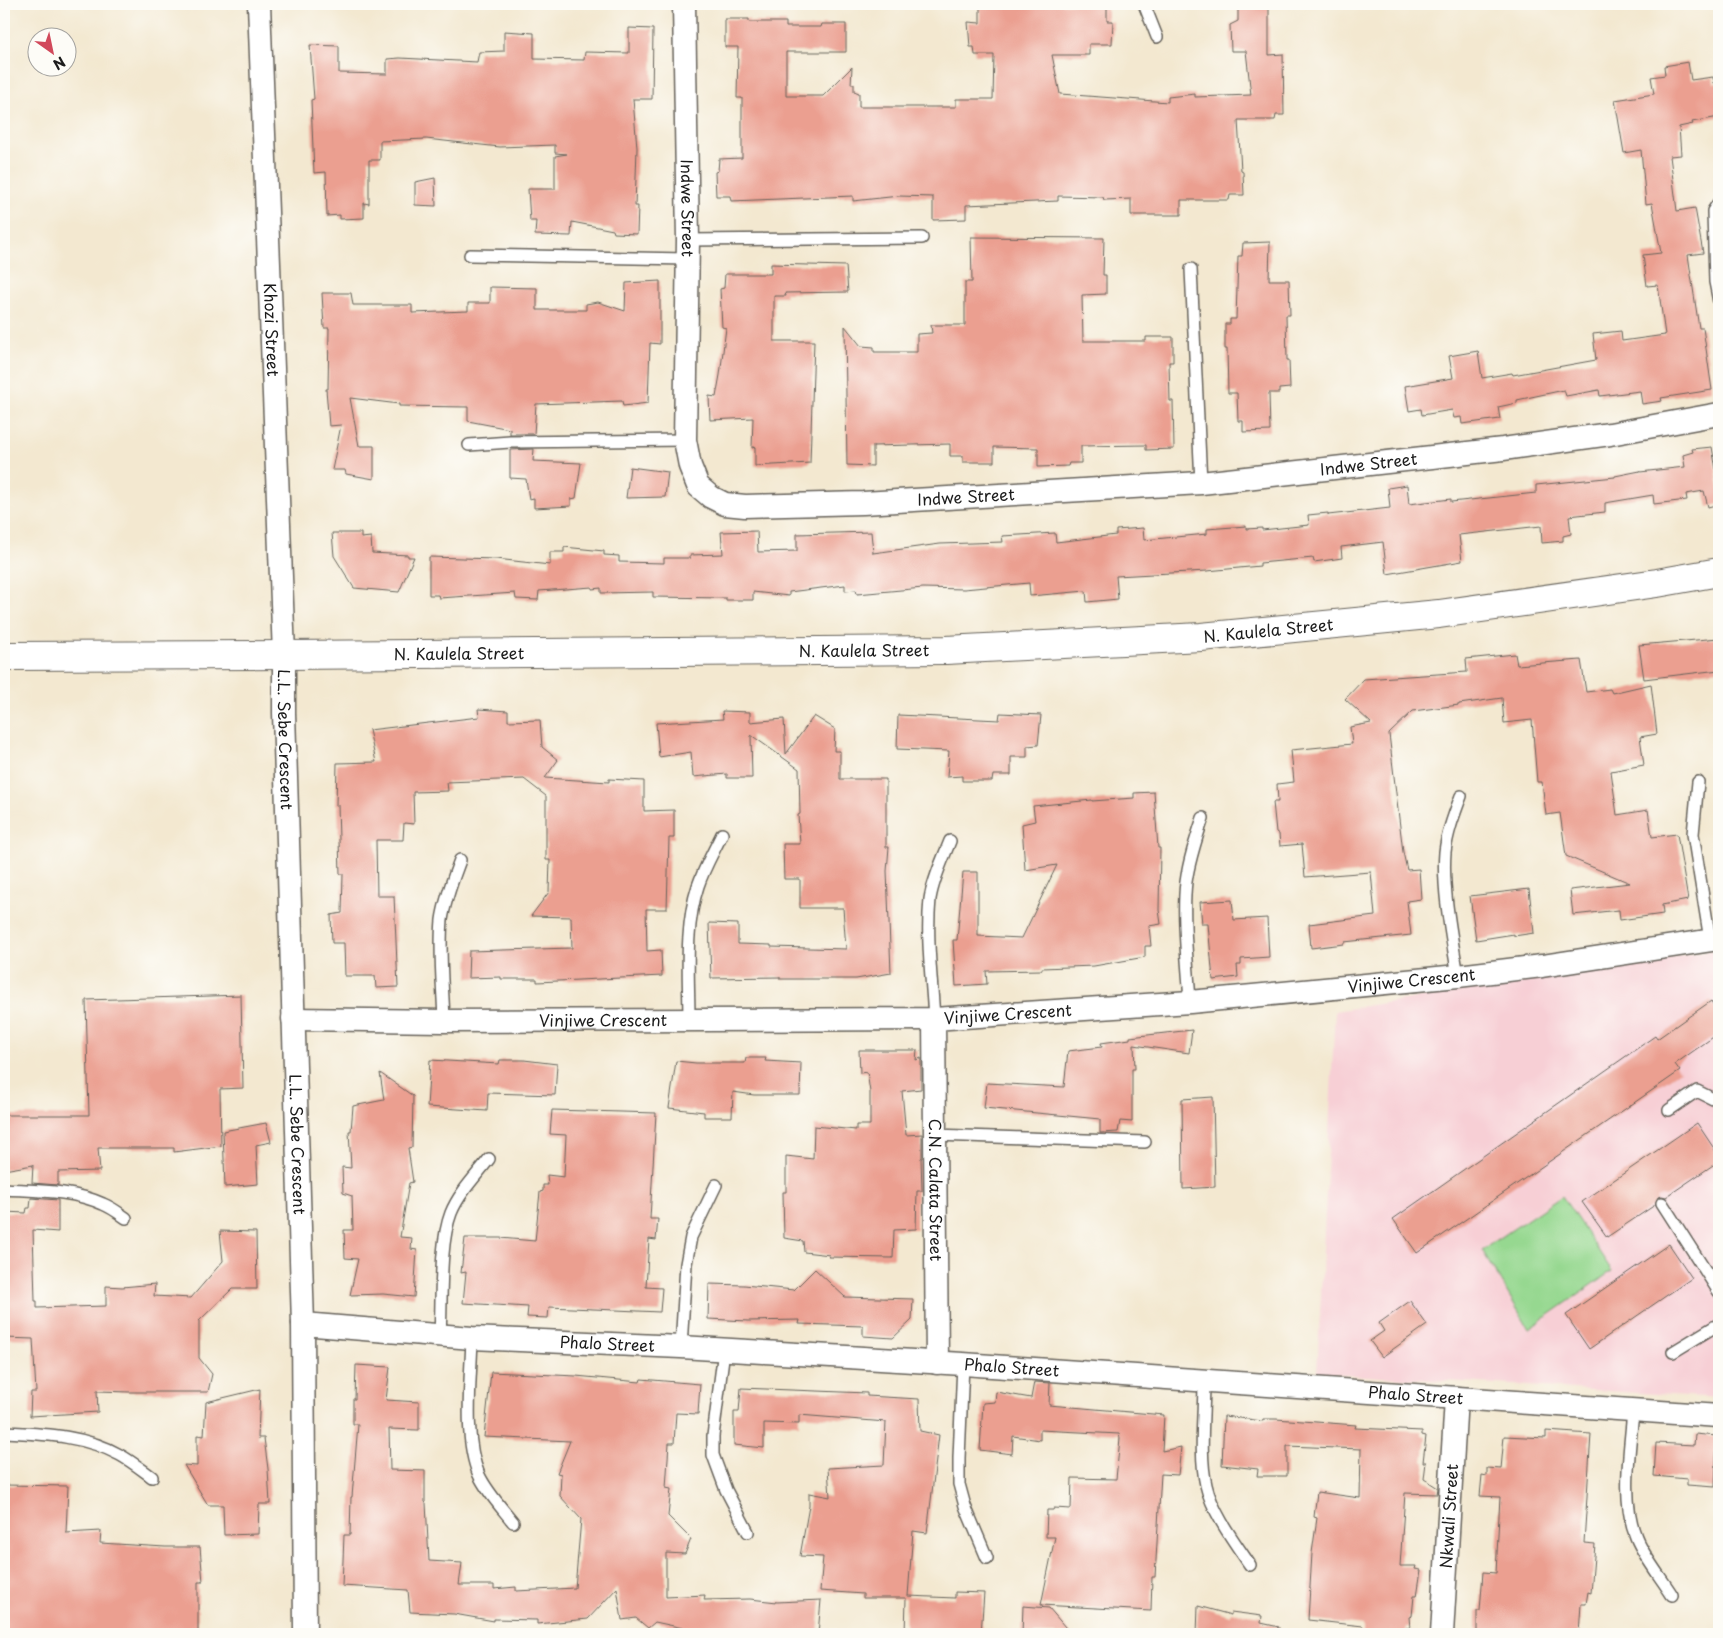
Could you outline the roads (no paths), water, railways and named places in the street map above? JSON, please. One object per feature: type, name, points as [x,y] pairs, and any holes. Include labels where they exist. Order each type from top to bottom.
[{"type":"street","name":"Khozi Street","points":[[259,4],[284,655]]},
{"type":"street","name":"Indwe Street","points":[[684,4],[687,250],[685,440],[690,466],[698,486],[711,497],[725,504],[745,506],[863,503],[1200,484],[1503,449],[1610,434],[1719,414]]},
{"type":"street","name":"N. Kaulela Street","points":[[4,656],[946,650],[1201,637],[1438,614],[1657,583],[1719,572]]},
{"type":"street","name":"L.L. Sebe Crescent","points":[[284,655],[284,713],[303,1324],[305,1634]]},
{"type":"street","name":"Vinjiwe Crescent","points":[[293,1019],[444,1021],[934,1019],[1190,1002],[1458,976],[1542,966],[1715,939]]},
{"type":"street","name":"C.N. Calata Street","points":[[934,1019],[937,1363]]},
{"type":"street","name":"Phalo Street","points":[[303,1324],[440,1336],[681,1347],[963,1364],[1719,1416]]},
{"type":"street","name":"Nkwali Street","points":[[1442,1634],[1456,1398]]},
{"type":"lane","points":[[1144,4],[1157,37]]},
{"type":"lane","points":[[1719,202],[1713,211],[1715,282],[1719,302]]},
{"type":"lane","points":[[470,255],[687,250],[922,238]]},
{"type":"lane","points":[[1191,269],[1200,484]]},
{"type":"lane","points":[[468,445],[510,442],[685,440]]},
{"type":"lane","points":[[1698,782],[1693,834],[1715,939]]},
{"type":"lane","points":[[1458,976],[1445,878],[1445,852],[1449,827],[1461,796]]},
{"type":"lane","points":[[1190,1002],[1186,883],[1192,852],[1203,818]]},
{"type":"lane","points":[[689,1021],[691,919],[698,887],[722,834]]},
{"type":"lane","points":[[934,1019],[929,927],[930,898],[938,870],[950,841]]},
{"type":"lane","points":[[444,1021],[442,919],[449,890],[460,860]]},
{"type":"lane","points":[[1669,1110],[1697,1091],[1719,1102]]},
{"type":"lane","points":[[935,1134],[1145,1142]]},
{"type":"lane","points":[[440,1336],[445,1232],[452,1212],[465,1190],[489,1160]]},
{"type":"lane","points":[[681,1347],[686,1264],[691,1237],[716,1185]]},
{"type":"lane","points":[[4,1189],[63,1192],[77,1195],[104,1204],[126,1218]]},
{"type":"lane","points":[[1662,1203],[1719,1292]]},
{"type":"lane","points":[[1673,1352],[1719,1324]]},
{"type":"lane","points":[[472,1338],[469,1436],[472,1456],[480,1477],[495,1500],[513,1522]]},
{"type":"lane","points":[[724,1350],[713,1436],[713,1455],[723,1481],[748,1532]]},
{"type":"lane","points":[[963,1364],[959,1458],[960,1484],[965,1506],[987,1558]]},
{"type":"lane","points":[[1204,1382],[1203,1460],[1206,1486],[1230,1537],[1250,1565]]},
{"type":"lane","points":[[1633,1411],[1628,1514],[1640,1545],[1672,1595]]},
{"type":"lane","points":[[4,1432],[72,1437],[119,1455],[152,1476]]}]
